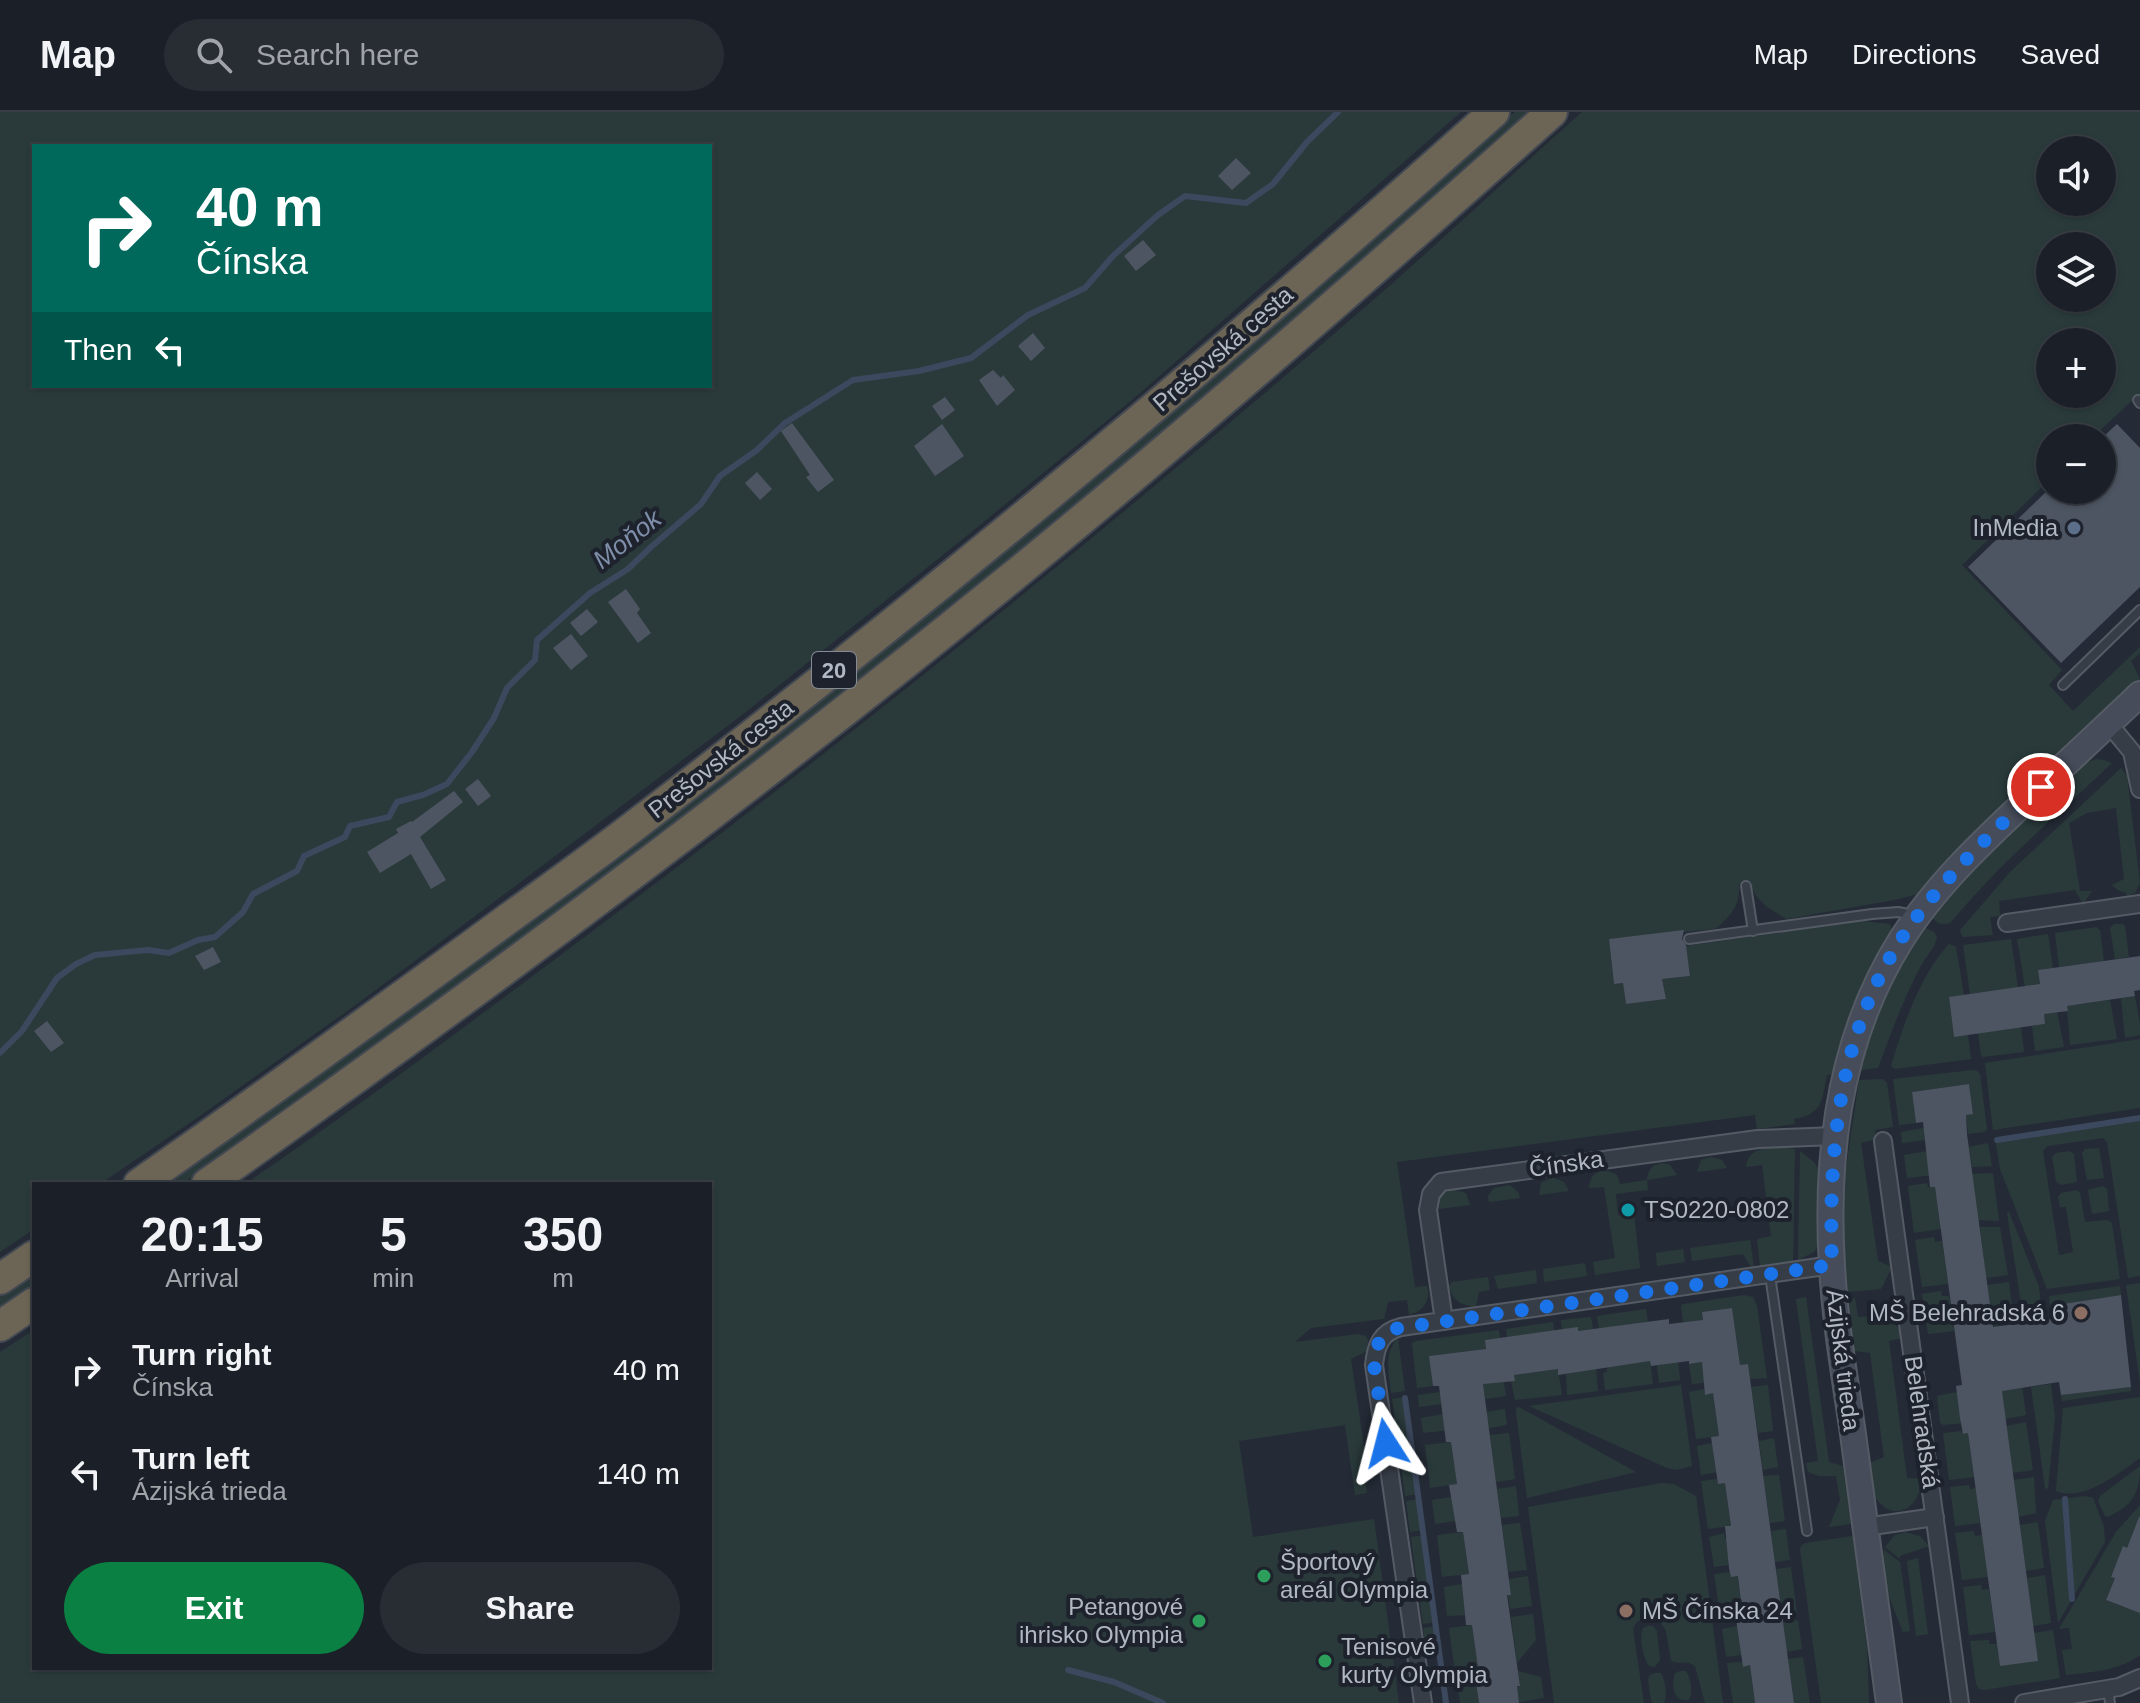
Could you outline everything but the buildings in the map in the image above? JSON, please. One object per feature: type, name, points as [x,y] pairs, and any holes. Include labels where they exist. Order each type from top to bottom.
[{"type":"highway","name":"Prešovská cesta","points":[[142,1182],[280,1086],[622,835],[786,708],[1035,509],[1247,329],[1494,112]]},
{"type":"highway","name":"Prešovská cesta","points":[[210,1182],[549,937],[848,709],[1128,482],[1552,112]]},
{"type":"highway","points":[[0,1279],[32,1257]]},
{"type":"highway","points":[[0,1326],[32,1304]]},
{"type":"street","name":"Ázijská trieda","points":[[1889,1703],[1832,1265],[1831,1184],[1844,1078],[1863,1015],[1890,958],[1917,916],[1986,839],[2140,694]]},
{"type":"street","points":[[2109,724],[2132,752],[2140,789]]},
{"type":"street","points":[[2007,923],[2140,904]]},
{"type":"street","name":"Čínska","points":[[1444,1321],[1428,1210],[1434,1187],[1441,1182],[1758,1139],[1835,1136]]},
{"type":"street","name":"Belehradská","points":[[1883,1141],[1960,1703]]},
{"type":"street","points":[[1423,1703],[1374,1365],[1378,1346],[1386,1332],[1401,1327],[1832,1265]]},
{"type":"street","points":[[1865,1527],[1935,1517]]},
{"type":"street","points":[[2024,1703],[2109,1696],[2140,1678]]},
{"type":"lane","points":[[2063,685],[2140,610]]},
{"type":"lane","points":[[1746,886],[1753,931]]},
{"type":"lane","points":[[1689,939],[1872,914],[1898,912],[1917,916]]},
{"type":"lane","points":[[1770,1275],[1807,1531]]},
{"type":"shaded area","points":[[0,112],[1461,112],[1132,400],[969,534],[742,715],[514,887],[357,1004],[103,1182],[32,1182],[32,1230],[0,1252]]},
{"type":"shaded area","points":[[1515,112],[1532,112],[1189,412],[905,645],[735,779],[388,1039],[185,1182],[167,1182],[381,1031],[619,854],[1067,499],[1239,355]]},
{"type":"shaded area","points":[[1582,112],[2140,112],[2140,393],[2107,424],[2036,424],[2036,493],[1962,565],[2062,670],[2049,685],[2073,711],[2140,647],[2140,653],[2131,661],[2140,679],[1968,840],[1918,894],[1787,919],[1759,900],[1751,882],[1739,884],[1734,909],[1715,929],[1609,939],[1614,984],[1623,983],[1626,1004],[1666,999],[1662,979],[1690,976],[1686,946],[1862,921],[1890,924],[1892,931],[1857,1000],[1833,1074],[1827,1075],[1820,1104],[1811,1114],[1794,1119],[1795,1124],[1757,1129],[1755,1115],[1397,1162],[1415,1287],[1427,1286],[1425,1305],[1409,1315],[1407,1300],[1388,1302],[1384,1319],[1311,1328],[1295,1342],[1358,1334],[1366,1336],[1367,1351],[1351,1359],[1365,1453],[1367,1493],[1355,1495],[1345,1425],[1239,1441],[1253,1537],[1374,1519],[1399,1703],[0,1703],[0,1352],[32,1331],[32,1670],[712,1670],[712,1182],[248,1182],[374,1093],[686,861],[1077,550],[1392,284]]},
{"type":"shaded area","points":[[2096,759],[2112,763],[2009,860],[1951,922],[1941,924],[1932,918],[2005,839],[2083,764]]},
{"type":"shaded area","points":[[2121,768],[2127,776],[2140,883],[2135,893],[2127,896],[2112,885],[2124,879],[2116,808],[2087,813],[2069,823],[2080,891],[2092,891],[2083,904],[2075,890],[1999,901],[2000,916],[1990,917],[1993,935],[1963,937],[1961,929],[2010,872]]},
{"type":"shaded area","points":[[2114,924],[2125,926],[2129,957],[2115,959],[2110,928]]},
{"type":"shaded area","points":[[2096,927],[2100,930],[2104,961],[2059,967],[2055,933]]},
{"type":"shaded area","points":[[1925,928],[1937,937],[1935,945],[1909,989],[1878,1068],[1861,1070],[1886,996]]},
{"type":"shaded area","points":[[2048,934],[2053,968],[2038,970],[2040,985],[2025,987],[2017,939]]},
{"type":"shaded area","points":[[2011,939],[2018,988],[1970,994],[1963,945]]},
{"type":"shaded area","points":[[1949,944],[1956,947],[1964,995],[1949,998],[1954,1036],[1968,1035],[1971,1059],[1895,1069],[1891,1066],[1914,1002],[1929,971]]},
{"type":"shaded area","points":[[2135,996],[2140,1035],[2125,1038],[2121,998]]},
{"type":"shaded area","points":[[2110,1000],[2117,1039],[2070,1045],[2067,1006]]},
{"type":"shaded area","points":[[2056,1007],[2064,1047],[2035,1051],[2032,1026],[2045,1024],[2043,1009]]},
{"type":"shaded area","points":[[2021,1027],[2024,1052],[1981,1055],[1978,1033]]},
{"type":"shaded area","points":[[2140,1039],[2140,1108],[1993,1130],[1985,1063]]},
{"type":"shaded area","points":[[1973,1070],[1980,1074],[1987,1129],[1984,1132],[1968,1134],[1966,1115],[1973,1113],[1969,1084],[1912,1092],[1916,1123],[1899,1125],[1893,1079]]},
{"type":"shaded area","points":[[1883,1079],[1887,1083],[1893,1127],[1875,1130],[1876,1139],[1861,1143],[1878,1261],[1892,1267],[1881,1289],[1848,1292],[1842,1233],[1845,1175],[1859,1080]]},
{"type":"shaded area","points":[[2140,1116],[2140,1276],[2128,1278],[2107,1142],[2103,1138],[2047,1146],[2043,1151],[2059,1255],[2073,1252],[2066,1207],[2060,1207],[2058,1197],[2061,1193],[2076,1190],[2080,1193],[2085,1222],[2107,1220],[2112,1223],[2120,1279],[2047,1289],[2000,1169],[1995,1138]]},
{"type":"shaded area","points":[[1924,1128],[1925,1140],[1902,1143],[1901,1132]]},
{"type":"shaded area","points":[[1988,1143],[1992,1166],[1972,1167],[1969,1147]]},
{"type":"shaded area","points":[[1777,1147],[1795,1149],[1793,1261],[1760,1266],[1757,1239],[1771,1236],[1762,1165],[1746,1167],[1753,1153]]},
{"type":"shaded area","points":[[2099,1148],[2104,1178],[2087,1180],[2082,1153],[2085,1149]]},
{"type":"shaded area","points":[[1800,1151],[1814,1162],[1820,1172],[1817,1248],[1798,1260]]},
{"type":"shaded area","points":[[1927,1151],[1934,1175],[1907,1178],[1904,1155]]},
{"type":"shaded area","points":[[2070,1151],[2074,1154],[2077,1182],[2061,1185],[2056,1181],[2052,1157],[2056,1153]]},
{"type":"shaded area","points":[[1711,1157],[1722,1160],[1727,1168],[1697,1172],[1701,1160]]},
{"type":"shaded area","points":[[1662,1163],[1670,1165],[1677,1175],[1647,1180],[1651,1168]]},
{"type":"shaded area","points":[[1607,1171],[1617,1175],[1620,1184],[1647,1180],[1648,1190],[1616,1194],[1618,1215],[1634,1213],[1640,1268],[1595,1275],[1593,1262],[1615,1258],[1604,1187],[1589,1188],[1592,1178],[1598,1172]]},
{"type":"shaded area","points":[[1993,1173],[1999,1221],[1978,1220],[1972,1174]]},
{"type":"shaded area","points":[[1552,1177],[1564,1182],[1569,1191],[1539,1195],[1541,1183]]},
{"type":"shaded area","points":[[1927,1183],[1928,1187],[1935,1187],[1941,1229],[1914,1233],[1908,1186]]},
{"type":"shaded area","points":[[1510,1185],[1520,1198],[1489,1202],[1488,1196],[1494,1188]]},
{"type":"shaded area","points":[[2103,1186],[2107,1189],[2109,1211],[2092,1214],[2088,1190]]},
{"type":"shaded area","points":[[1451,1189],[1466,1193],[1470,1205],[1439,1209],[1440,1198]]},
{"type":"shaded area","points":[[2009,1212],[2039,1287],[2043,1320],[2024,1322]]},
{"type":"shaded area","points":[[1980,1227],[2000,1227],[2008,1275],[1986,1278]]},
{"type":"shaded area","points":[[1934,1237],[1935,1242],[1942,1241],[1948,1284],[1922,1287],[1915,1240]]},
{"type":"shaded area","points":[[1750,1240],[1754,1267],[1743,1254],[1692,1261],[1690,1248]]},
{"type":"shaded area","points":[[1683,1249],[1685,1262],[1657,1266],[1656,1253]]},
{"type":"shaded area","points":[[1585,1263],[1587,1276],[1544,1282],[1543,1269]]},
{"type":"shaded area","points":[[1536,1270],[1537,1283],[1498,1289],[1494,1276]]},
{"type":"shaded area","points":[[32,1274],[32,1287],[0,1309],[0,1296]]},
{"type":"shaded area","points":[[1488,1277],[1490,1290],[1479,1292],[1476,1307],[1458,1301],[1450,1291],[1452,1282]]},
{"type":"shaded area","points":[[2009,1282],[2014,1324],[1993,1326],[1987,1285]]},
{"type":"shaded area","points":[[2140,1283],[2140,1383],[2126,1285]]},
{"type":"shaded area","points":[[2120,1286],[2121,1295],[2050,1306],[2049,1296]]},
{"type":"shaded area","points":[[1941,1291],[1942,1296],[1949,1296],[1954,1331],[1928,1334],[1922,1294]]},
{"type":"shaded area","points":[[1744,1295],[1753,1297],[1757,1306],[1767,1378],[1750,1379],[1748,1364],[1740,1365],[1732,1308],[1702,1312],[1703,1321],[1683,1322],[1681,1305]]},
{"type":"shaded area","points":[[1806,1297],[1829,1462],[1843,1466],[1851,1524],[1829,1527],[1840,1500],[1836,1476],[1819,1476],[1808,1472],[1806,1463],[1818,1461],[1796,1299]]},
{"type":"shaded area","points":[[1855,1298],[1858,1317],[1885,1316],[1899,1328],[1902,1338],[1889,1341],[1907,1478],[1921,1479],[1913,1503],[1900,1511],[1885,1508],[1872,1488],[1869,1463],[1884,1457],[1870,1353],[1854,1351],[1849,1299]]},
{"type":"shaded area","points":[[1646,1309],[1648,1322],[1599,1329],[1597,1316]]},
{"type":"shaded area","points":[[1591,1317],[1593,1329],[1562,1329],[1561,1320]]},
{"type":"shaded area","points":[[1553,1322],[1554,1331],[1507,1337],[1506,1329]]},
{"type":"shaded area","points":[[1499,1330],[1500,1338],[1485,1340],[1486,1349],[1430,1356],[1433,1386],[1417,1388],[1412,1343]]},
{"type":"shaded area","points":[[1398,1338],[1405,1391],[1391,1393],[1389,1357]]},
{"type":"shaded area","points":[[1662,1359],[1678,1360],[1680,1380],[1659,1383],[1657,1365],[1662,1365]]},
{"type":"shaded area","points":[[1650,1361],[1653,1384],[1605,1390],[1603,1373],[1607,1372],[1607,1367]]},
{"type":"shaded area","points":[[1708,1361],[1711,1382],[1692,1384],[1689,1364]]},
{"type":"shaded area","points":[[1596,1368],[1598,1391],[1567,1395],[1566,1374]]},
{"type":"shaded area","points":[[1558,1369],[1562,1395],[1515,1400],[1511,1381],[1515,1380],[1514,1375]]},
{"type":"shaded area","points":[[1503,1377],[1506,1396],[1485,1399],[1482,1379]]},
{"type":"shaded area","points":[[2051,1384],[2055,1417],[2048,1489],[2045,1488],[2031,1387]]},
{"type":"shaded area","points":[[1681,1385],[1692,1466],[1677,1470],[1529,1406]]},
{"type":"shaded area","points":[[1768,1385],[1773,1431],[1758,1433],[1751,1387]]},
{"type":"shaded area","points":[[2022,1386],[2026,1415],[2005,1419],[2001,1390]]},
{"type":"shaded area","points":[[2131,1387],[2131,1391],[2062,1401],[2061,1395]]},
{"type":"shaded area","points":[[1704,1389],[1706,1394],[1713,1393],[1719,1436],[1696,1439],[1689,1392]]},
{"type":"shaded area","points":[[1440,1392],[1442,1404],[1419,1407],[1418,1395]]},
{"type":"shaded area","points":[[1957,1392],[1966,1423],[1943,1425],[1937,1396]]},
{"type":"shaded area","points":[[1406,1397],[1412,1442],[1398,1444],[1392,1399]]},
{"type":"shaded area","points":[[2140,1397],[2140,1458],[2089,1490],[2078,1493],[2056,1491],[2063,1408]]},
{"type":"shaded area","points":[[1519,1407],[1636,1472],[1527,1498],[1516,1412]]},
{"type":"shaded area","points":[[1505,1409],[1507,1425],[1489,1428],[1486,1412]]},
{"type":"shaded area","points":[[1444,1414],[1450,1430],[1423,1433],[1421,1418]]},
{"type":"shaded area","points":[[2026,1422],[2033,1470],[2013,1473],[2006,1426]]},
{"type":"shaded area","points":[[1962,1431],[1963,1434],[1968,1433],[1974,1477],[1949,1480],[1943,1433]]},
{"type":"shaded area","points":[[1509,1433],[1515,1479],[1496,1482],[1490,1435]]},
{"type":"shaded area","points":[[1774,1438],[1778,1467],[1763,1470],[1759,1441]]},
{"type":"shaded area","points":[[1451,1442],[1457,1484],[1430,1488],[1425,1445]]},
{"type":"shaded area","points":[[1712,1443],[1723,1471],[1701,1475],[1697,1446]]},
{"type":"shaded area","points":[[1401,1465],[1416,1471],[1419,1494],[1405,1496]]},
{"type":"shaded area","points":[[2140,1466],[2133,1498],[2123,1508],[2105,1516],[2098,1501],[2100,1496]]},
{"type":"shaded area","points":[[1779,1475],[1785,1521],[1770,1523],[1763,1476]]},
{"type":"shaded area","points":[[2034,1477],[2036,1513],[2018,1517],[2014,1480]]},
{"type":"shaded area","points":[[1717,1479],[1718,1484],[1725,1483],[1731,1526],[1708,1529],[1701,1481]]},
{"type":"shaded area","name":"MŠ Čínska 24","points":[[1662,1483],[1674,1484],[1696,1496],[1723,1703],[1705,1703],[1695,1666],[1671,1660],[1666,1631],[1658,1618],[1650,1617],[1640,1620],[1633,1629],[1644,1703],[1554,1703],[1528,1507]]},
{"type":"shaded area","points":[[1969,1485],[1970,1489],[1976,1488],[1980,1523],[1955,1526],[1950,1487]]},
{"type":"shaded area","points":[[1516,1486],[1519,1516],[1501,1518],[1497,1489]]},
{"type":"shaded area","points":[[1458,1496],[1462,1520],[1435,1524],[1432,1500]]},
{"type":"shaded area","points":[[2093,1498],[2104,1527],[2105,1542],[2058,1623],[2045,1521],[2053,1500]]},
{"type":"shaded area","points":[[1420,1499],[1424,1530],[1410,1532],[1406,1501]]},
{"type":"shaded area","points":[[2140,1505],[2140,1528],[2135,1527],[2127,1548],[2123,1547],[2111,1576],[2115,1578],[2106,1600],[2140,1610],[2140,1655],[2114,1668],[2066,1675],[2062,1650],[2072,1649],[2069,1628],[2059,1629],[2116,1532]]},
{"type":"shaded area","points":[[2038,1522],[2044,1568],[2026,1571],[2020,1525]]},
{"type":"shaded area","points":[[1520,1523],[1527,1570],[1508,1572],[1502,1525]]},
{"type":"shaded area","points":[[1786,1529],[1790,1560],[1775,1562],[1771,1531]]},
{"type":"shaded area","points":[[1974,1531],[1975,1536],[1982,1535],[1988,1577],[1962,1580],[1955,1533]]},
{"type":"shaded area","points":[[1463,1532],[1469,1574],[1442,1577],[1437,1535]]},
{"type":"shaded area","points":[[1905,1532],[1920,1536],[1929,1546],[1900,1556],[1900,1559],[1885,1547],[1895,1535]]},
{"type":"shaded area","points":[[1724,1533],[1725,1538],[1733,1537],[1736,1564],[1714,1567],[1709,1537]]},
{"type":"shaded area","points":[[1425,1535],[1431,1582],[1417,1584],[1411,1537]]},
{"type":"shaded area","points":[[1853,1536],[1867,1648],[1869,1703],[1821,1703],[1800,1549],[1805,1543]]},
{"type":"shaded area","points":[[1884,1550],[1900,1562],[1910,1631],[1903,1632],[1888,1592],[1883,1571]]},
{"type":"shaded area","points":[[1918,1558],[1928,1634],[1916,1636],[1907,1561]]},
{"type":"shaded area","points":[[1791,1567],[1797,1613],[1782,1616],[1776,1569]]},
{"type":"shaded area","points":[[1730,1572],[1731,1577],[1738,1576],[1743,1618],[1721,1621],[1714,1574]]},
{"type":"shaded area","points":[[2045,1575],[2051,1623],[2033,1626],[2027,1578]]},
{"type":"shaded area","points":[[1528,1576],[1532,1606],[1510,1609],[1509,1579]]},
{"type":"shaded area","points":[[1462,1584],[1465,1615],[1447,1616],[1444,1587]]},
{"type":"shaded area","points":[[1981,1585],[1982,1590],[1989,1589],[1995,1632],[1969,1635],[1963,1587]]},
{"type":"shaded area","points":[[1432,1586],[1436,1622],[1423,1624],[1418,1588]]},
{"type":"shaded area","points":[[1533,1614],[1536,1640],[1517,1663],[1511,1617]]},
{"type":"shaded area","points":[[1798,1620],[1802,1649],[1787,1652],[1783,1623]]},
{"type":"shaded area","points":[[1472,1625],[1478,1668],[1455,1671],[1449,1628]]},
{"type":"shaded area","points":[[1437,1626],[1441,1655],[1427,1657],[1423,1628]]},
{"type":"shaded area","points":[[1653,1626],[1657,1631],[1660,1660],[1655,1667],[1649,1666],[1642,1648],[1643,1628]]},
{"type":"shaded area","points":[[1737,1626],[1749,1654],[1726,1657],[1722,1629]]},
{"type":"shaded area","points":[[2053,1630],[2060,1678],[1979,1689],[1970,1641],[1989,1640],[1989,1644],[1997,1644],[2000,1666],[2034,1633]]},
{"type":"shaded area","points":[[1803,1657],[1810,1703],[1794,1703],[1788,1659]]},
{"type":"shaded area","points":[[1742,1662],[1743,1667],[1750,1665],[1755,1703],[1733,1703],[1727,1663]]},
{"type":"shaded area","points":[[1518,1671],[1541,1677],[1544,1698],[1519,1702]]},
{"type":"shaded area","points":[[1686,1671],[1689,1678],[1689,1700],[1680,1699],[1674,1692],[1675,1673]]},
{"type":"shaded area","points":[[1655,1673],[1661,1673],[1664,1680],[1664,1703],[1651,1701],[1648,1679]]},
{"type":"shaded area","points":[[1479,1679],[1479,1703],[1460,1703],[1457,1680]]},
{"type":"waterway","name":"Moňok","points":[[0,1053],[22,1031],[57,978],[76,964],[95,955],[148,950],[169,953],[198,940],[215,937],[243,912],[253,894],[297,871],[304,856],[345,837],[350,826],[389,817],[397,802],[447,784],[494,718],[507,688],[535,660],[537,640],[590,593],[628,569],[701,504],[720,476],[757,450],[785,423],[853,380],[919,371],[971,358],[1028,315],[1085,288],[1113,256],[1158,215],[1185,196],[1246,203],[1273,184],[1307,142],[1338,112]]},
{"type":"waterway","points":[[1997,1140],[2140,1118]]},
{"type":"waterway","points":[[1405,1398],[1446,1703]]},
{"type":"waterway","points":[[2065,1499],[2072,1599]]},
{"type":"waterway","points":[[1068,1670],[1114,1682],[1163,1703]]},
{"type":"place","name":"InMedia","points":[[2074,528]]},
{"type":"place","name":"TS0220-0802","points":[[1628,1210]]},
{"type":"place","name":"MŠ Belehradská 6","points":[[2081,1313]]},
{"type":"place","name":"Športový areál Olympia","points":[[1264,1576]]},
{"type":"place","name":"MŠ Čínska 24","points":[[1626,1611]]},
{"type":"place","name":"Petangové ihrisko Olympia","points":[[1199,1621]]},
{"type":"place","name":"Tenisové kurty Olympia","points":[[1325,1661]]},
{"type":"route","points":[[1386,1443],[1374,1365],[1381,1338],[1393,1329],[1832,1265],[1830,1223],[1835,1136],[1844,1078],[1871,995],[1917,916],[1965,861],[2041,787]]}]
